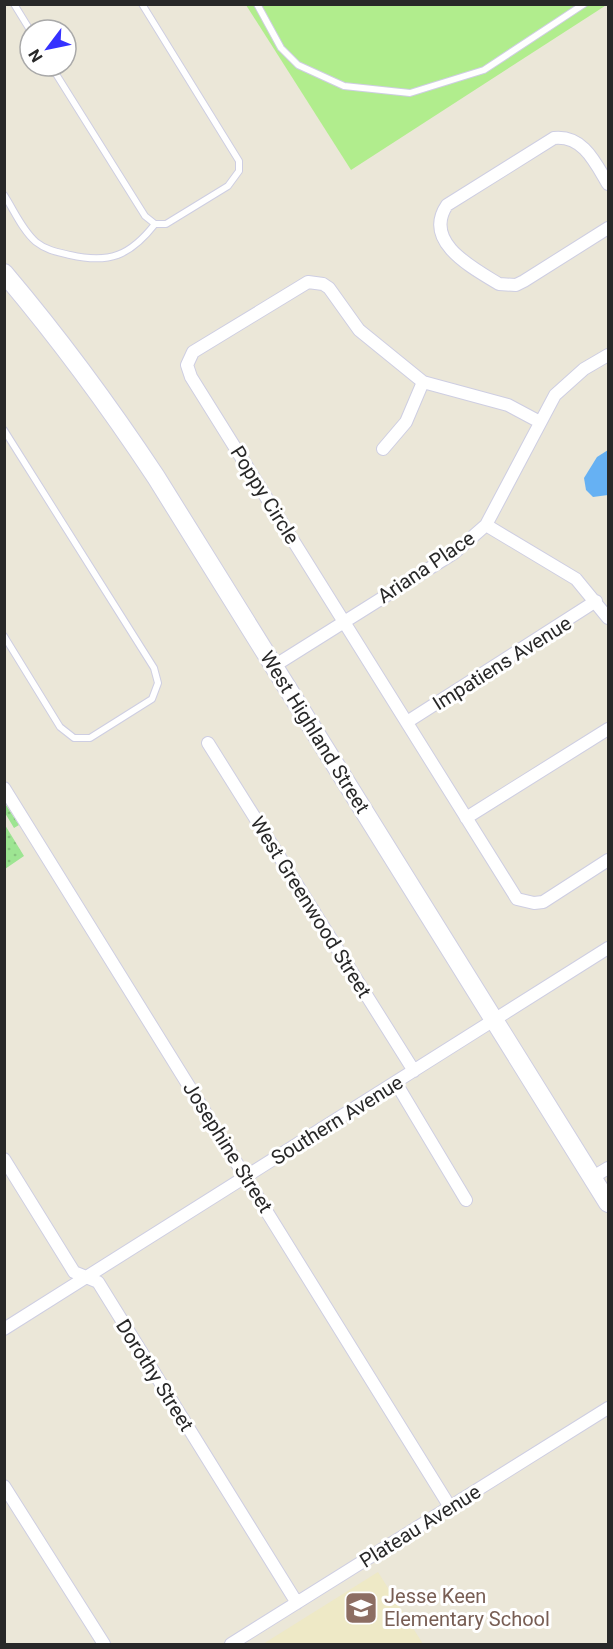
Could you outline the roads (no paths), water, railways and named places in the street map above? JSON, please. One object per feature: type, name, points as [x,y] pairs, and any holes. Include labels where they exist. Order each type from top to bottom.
[{"type":"street","points":[[609,184],[582,145],[562,137],[554,138],[447,205],[440,220],[444,240],[459,258],[499,284],[507,286],[524,281],[609,228]]},
{"type":"street","name":"West Highland Street","points":[[4,273],[50,327],[112,409],[609,1203]]},
{"type":"street","name":"Poppy Circle","points":[[538,421],[508,405],[423,382],[359,330],[330,288],[315,282],[308,282],[194,352],[187,365],[191,377],[517,898],[525,902],[543,902],[609,860]]},
{"type":"street","name":"Ariana Place","points":[[274,666],[454,553],[486,525],[538,421],[563,386],[609,355]]},
{"type":"street","points":[[382,449],[406,422],[423,382]]},
{"type":"street","points":[[486,525],[576,579],[609,618]]},
{"type":"street","name":"Impatiens Avenue","points":[[407,723],[596,601]]},
{"type":"street","points":[[466,818],[609,729]]},
{"type":"street","name":"West Greenwood Street","points":[[208,743],[414,1071]]},
{"type":"street","name":"Josephine Street","points":[[4,788],[450,1507]]},
{"type":"street","name":"Southern Avenue","points":[[4,1329],[609,948]]},
{"type":"street","points":[[396,1083],[466,1200]]},
{"type":"street","name":"Dorothy Street","points":[[4,1159],[74,1272],[98,1282],[297,1603]]},
{"type":"street","points":[[593,1177],[609,1168]]},
{"type":"street","name":"Plateau Avenue","points":[[231,1644],[609,1408]]},
{"type":"street","points":[[4,1486],[105,1644]]},
{"type":"lane","points":[[14,4],[23,18]]},
{"type":"lane","points":[[59,78],[145,216],[155,224],[166,224],[228,186],[239,171],[239,161],[142,4]]},
{"type":"lane","points":[[257,4],[281,48],[298,65],[344,86],[410,93],[484,70],[584,4]]},
{"type":"lane","points":[[4,195],[27,232],[45,248],[94,261],[119,255],[144,237],[155,224]]},
{"type":"lane","points":[[4,430],[154,668],[158,683],[152,699],[90,738],[74,738],[60,727],[4,636]]},
{"type":"water","points":[[608,450],[608,495],[593,497],[586,490],[584,478],[597,457]]},
{"type":"place","name":"Jesse Keen Elementary School","points":[[361,1608]]}]
